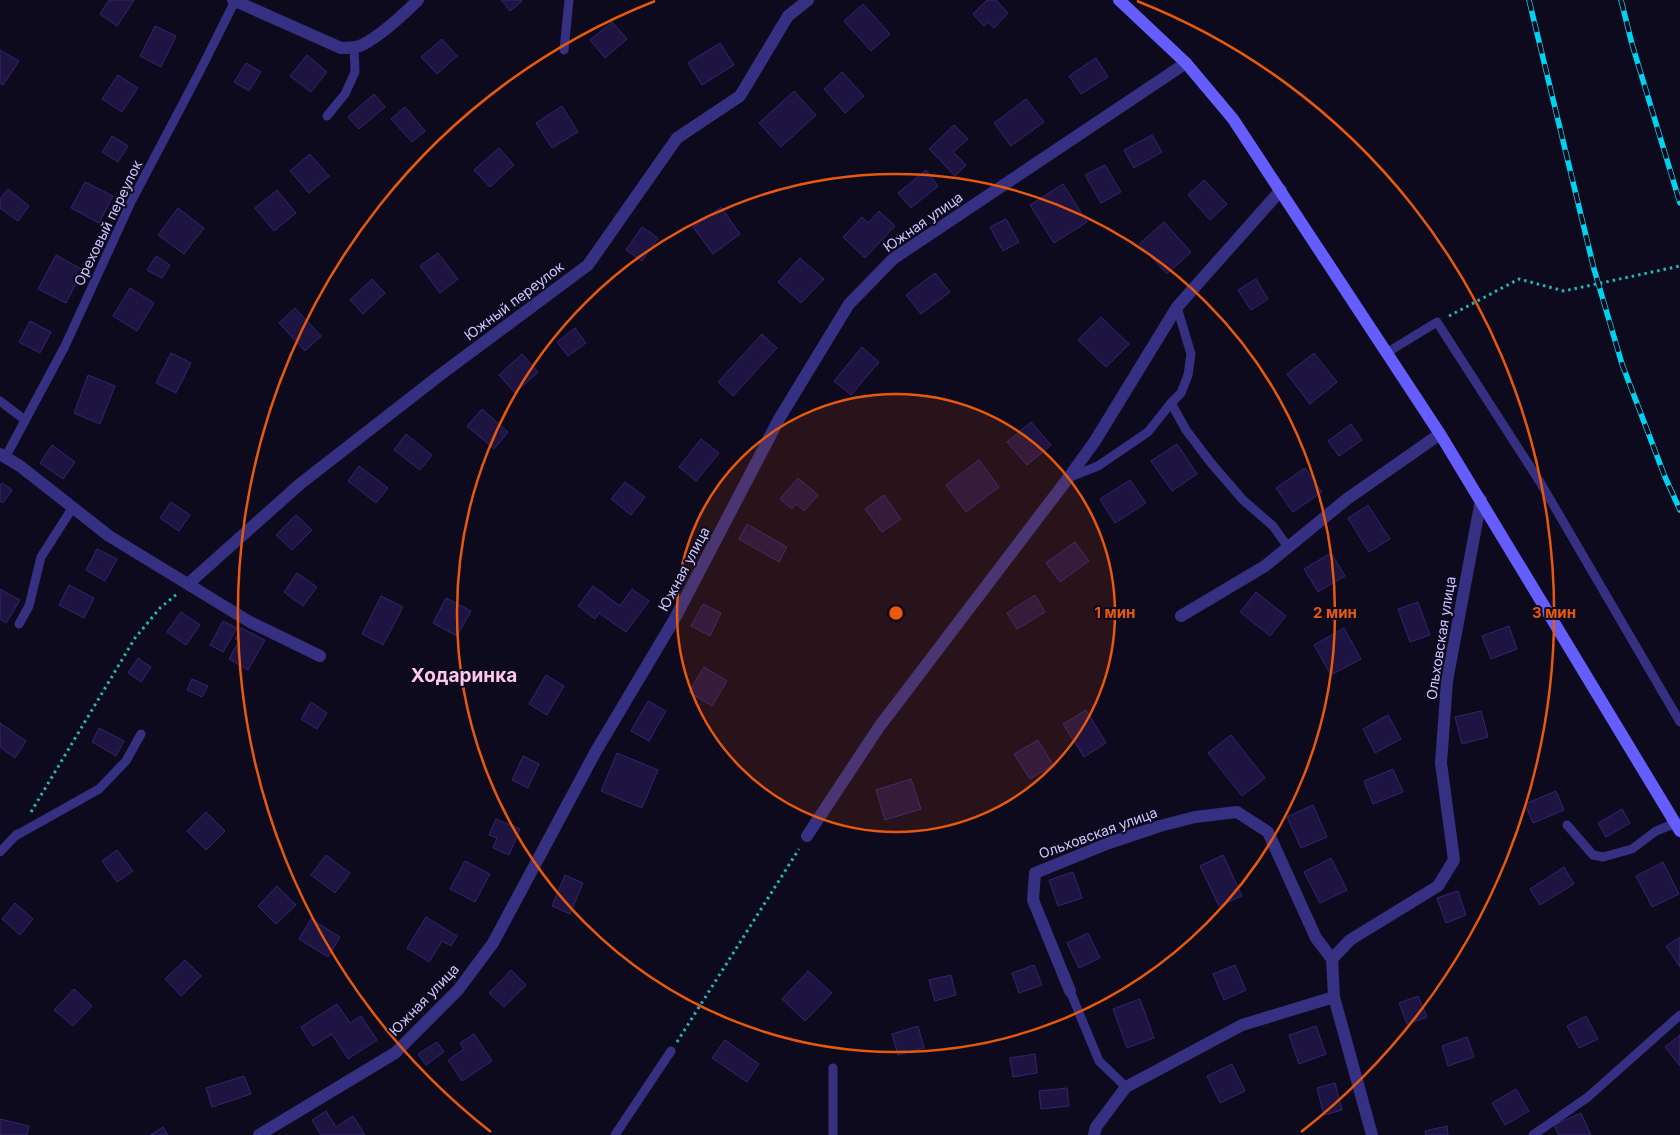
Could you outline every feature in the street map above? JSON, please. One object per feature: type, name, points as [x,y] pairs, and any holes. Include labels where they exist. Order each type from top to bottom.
[{"type":"street","points":[[234,1],[341,48],[354,48],[364,44],[418,0]]},
{"type":"street","name":"Южный переулок","points":[[188,584],[300,484],[440,375],[588,265],[677,138],[740,96],[788,16],[808,0]]},
{"type":"street","points":[[1119,0],[1186,63],[1233,119],[1388,352],[1440,434],[1678,827]]},
{"type":"street","name":"Южная улица","points":[[259,1135],[395,1053],[458,990],[493,944],[596,751],[674,620],[779,419],[849,304],[893,259],[1186,63]]},
{"type":"street","points":[[807,836],[879,727],[1095,441],[1177,307],[1280,190]]},
{"type":"street","points":[[1181,616],[1265,566],[1347,499],[1440,434]]},
{"type":"street","points":[[3,455],[109,536],[250,622],[320,656]]},
{"type":"street","name":"Ольховская улица","points":[[1070,991],[1033,900],[1034,873],[1109,843],[1160,826],[1195,817],[1237,812],[1268,832],[1316,938],[1332,959],[1350,940],[1438,886],[1454,860],[1441,763],[1447,681],[1481,500]]},
{"type":"street","points":[[1332,959],[1334,997],[1372,1135]]},
{"type":"street","points":[[1094,1135],[1096,1127],[1126,1087],[1242,1024],[1334,997]]},
{"type":"lane","points":[[564,50],[569,0]]},
{"type":"lane","name":"Ореховый переулок","points":[[3,455],[25,420],[65,346],[131,202],[200,71],[234,1]]},
{"type":"lane","points":[[327,116],[345,94],[355,72],[354,48]]},
{"type":"lane","points":[[1069,477],[1098,466],[1148,432],[1181,393],[1188,375],[1191,354],[1177,307]]},
{"type":"lane","points":[[1388,352],[1437,322],[1540,482],[1680,722]]},
{"type":"lane","points":[[0,401],[25,420]]},
{"type":"lane","points":[[1171,403],[1186,430],[1210,463],[1243,500],[1273,526],[1288,547]]},
{"type":"lane","points":[[19,624],[28,606],[41,558],[73,507]]},
{"type":"lane","points":[[0,852],[17,834],[99,789],[126,761],[141,734]]},
{"type":"lane","points":[[1567,825],[1593,855],[1603,857],[1632,849],[1656,830],[1678,827]]},
{"type":"lane","points":[[1070,991],[1100,1062],[1126,1087]]},
{"type":"lane","points":[[1533,1135],[1588,1098],[1680,1014]]},
{"type":"lane","points":[[615,1135],[671,1051]]},
{"type":"lane","points":[[833,1068],[833,1135]]},
{"type":"path","points":[[1437,322],[1519,279],[1564,291],[1680,266]]},
{"type":"path","points":[[17,834],[135,638],[160,608],[188,584]]},
{"type":"path","points":[[671,1051],[807,836]]},
{"type":"building","points":[[109,0],[134,0],[117,26],[100,14]]},
{"type":"building","points":[[501,0],[521,0],[522,1],[510,11]]},
{"type":"building","points":[[987,0],[996,0],[1008,13],[994,28],[988,22],[984,26],[973,14]]},
{"type":"building","points":[[863,4],[890,34],[871,51],[844,21]]},
{"type":"building","points":[[612,22],[627,39],[605,58],[590,40]]},
{"type":"building","points":[[155,26],[176,36],[161,67],[140,56]]},
{"type":"building","points":[[442,39],[457,56],[437,74],[421,57]]},
{"type":"building","points":[[720,43],[734,65],[702,85],[688,63]]},
{"type":"building","points":[[0,50],[19,61],[3,85],[0,83]]},
{"type":"building","points":[[307,55],[327,72],[311,92],[290,76]]},
{"type":"building","points":[[1096,58],[1108,77],[1081,94],[1069,76]]},
{"type":"building","points":[[246,63],[261,72],[249,91],[234,82]]},
{"type":"building","points":[[842,72],[864,96],[845,113],[824,89]]},
{"type":"building","points":[[118,75],[138,88],[122,112],[102,99]]},
{"type":"building","points":[[794,91],[816,115],[781,147],[759,123]]},
{"type":"building","points":[[374,94],[385,107],[359,129],[348,117]]},
{"type":"building","points":[[1026,99],[1044,122],[1011,146],[994,123]]},
{"type":"building","points":[[562,106],[578,132],[552,148],[536,123]]},
{"type":"building","points":[[405,107],[425,131],[412,142],[391,119]]},
{"type":"building","points":[[954,125],[968,139],[953,152],[966,165],[955,176],[929,149]]},
{"type":"building","points":[[1152,135],[1162,152],[1134,168],[1124,150]]},
{"type":"building","points":[[112,136],[128,146],[118,162],[102,152]]},
{"type":"building","points":[[499,148],[514,165],[490,187],[474,170]]},
{"type":"building","points":[[310,154],[329,176],[309,193],[290,171]]},
{"type":"building","points":[[1105,165],[1121,192],[1101,203],[1085,175]]},
{"type":"building","points":[[926,170],[938,186],[911,208],[898,193]]},
{"type":"building","points":[[1204,180],[1227,204],[1210,220],[1188,195]]},
{"type":"building","points":[[85,182],[113,196],[99,223],[71,208]]},
{"type":"building","points":[[1063,184],[1087,222],[1054,243],[1030,205]]},
{"type":"building","points":[[8,189],[29,206],[18,221],[0,208],[0,199]]},
{"type":"building","points":[[277,190],[296,213],[274,231],[255,208]]},
{"type":"building","points":[[721,207],[740,234],[713,254],[693,227]]},
{"type":"building","points":[[178,208],[204,228],[184,254],[158,235]]},
{"type":"building","points":[[879,211],[895,226],[865,258],[843,237],[862,217],[868,223]]},
{"type":"building","points":[[1006,219],[1019,242],[1003,251],[990,227]]},
{"type":"building","points":[[1164,222],[1191,252],[1167,274],[1139,244]]},
{"type":"building","points":[[642,227],[658,238],[642,261],[626,250]]},
{"type":"building","points":[[438,253],[458,279],[440,293],[420,266]]},
{"type":"building","points":[[56,255],[83,270],[66,303],[38,289]]},
{"type":"building","points":[[156,256],[170,265],[162,278],[147,270]]},
{"type":"building","points":[[800,258],[824,279],[801,303],[778,282]]},
{"type":"building","points":[[935,273],[950,292],[921,314],[906,295]]},
{"type":"building","points":[[372,279],[385,293],[363,314],[350,300]]},
{"type":"building","points":[[1256,279],[1268,299],[1251,310],[1238,290]]},
{"type":"building","points":[[130,288],[154,303],[137,331],[113,316]]},
{"type":"building","points":[[295,308],[321,336],[305,351],[279,323]]},
{"type":"building","points":[[1101,317],[1129,344],[1106,367],[1078,340]]},
{"type":"building","points":[[30,321],[51,332],[40,353],[19,342]]},
{"type":"building","points":[[575,328],[586,343],[568,356],[557,342]]},
{"type":"building","points":[[762,334],[777,348],[733,396],[718,382]]},
{"type":"building","points":[[862,347],[879,362],[851,395],[834,381]]},
{"type":"building","points":[[171,353],[191,363],[176,393],[156,383]]},
{"type":"building","points":[[1314,353],[1337,382],[1310,404],[1287,374]]},
{"type":"building","points":[[522,354],[538,372],[515,393],[499,375]]},
{"type":"building","points":[[88,375],[115,386],[100,424],[74,413]]},
{"type":"building","points":[[482,409],[508,432],[494,449],[467,426]]},
{"type":"building","points":[[1031,422],[1051,445],[1027,465],[1007,442]]},
{"type":"building","points":[[1351,424],[1362,440],[1339,456],[1328,441]]},
{"type":"building","points":[[406,434],[432,455],[420,470],[394,450]]},
{"type":"building","points":[[701,439],[719,453],[696,481],[679,467]]},
{"type":"building","points":[[1177,444],[1197,474],[1172,491],[1151,461]]},
{"type":"building","points":[[52,445],[75,462],[63,479],[40,463]]},
{"type":"building","points":[[979,460],[999,487],[966,512],[946,485]]},
{"type":"building","points":[[359,466],[388,488],[376,503],[348,481]]},
{"type":"building","points":[[1305,468],[1322,492],[1293,512],[1276,488]]},
{"type":"building","points":[[798,478],[818,495],[804,511],[796,504],[792,509],[780,499]]},
{"type":"building","points":[[1130,480],[1146,503],[1115,523],[1100,499]]},
{"type":"building","points":[[625,482],[645,497],[631,515],[611,499]]},
{"type":"building","points":[[2,483],[12,490],[3,503],[0,501],[0,486]]},
{"type":"building","points":[[884,495],[901,519],[882,532],[865,509]]},
{"type":"building","points":[[171,502],[190,515],[179,531],[160,518]]},
{"type":"building","points":[[1368,505],[1390,539],[1369,552],[1348,518]]},
{"type":"building","points":[[296,515],[312,530],[292,550],[276,535]]},
{"type":"building","points":[[747,524],[787,547],[779,562],[739,539]]},
{"type":"building","points":[[1075,542],[1089,561],[1060,582],[1046,563]]},
{"type":"building","points":[[97,549],[117,559],[105,581],[86,570]]},
{"type":"building","points":[[1331,553],[1345,576],[1318,592],[1304,569]]},
{"type":"building","points":[[297,573],[317,587],[303,606],[284,592]]},
{"type":"building","points":[[69,585],[94,598],[84,618],[59,605]]},
{"type":"building","points":[[593,586],[620,606],[632,589],[649,601],[626,632],[599,613],[595,619],[578,606]]},
{"type":"building","points":[[0,589],[20,600],[6,623],[0,619]]},
{"type":"building","points":[[1256,592],[1286,616],[1270,636],[1240,612]]},
{"type":"building","points":[[1035,595],[1045,612],[1017,629],[1007,613]]},
{"type":"building","points":[[381,596],[403,607],[383,645],[362,634]]},
{"type":"building","points":[[446,598],[471,611],[457,636],[433,623]]},
{"type":"building","points":[[1418,602],[1430,635],[1410,642],[1398,609]]},
{"type":"building","points":[[703,604],[721,613],[710,636],[691,626]]},
{"type":"building","points":[[181,612],[200,625],[186,645],[167,632]]},
{"type":"building","points":[[223,621],[237,628],[223,652],[210,645]]},
{"type":"building","points":[[1509,626],[1517,649],[1491,659],[1482,636]]},
{"type":"building","points":[[241,628],[265,640],[248,670],[229,659],[239,641],[235,639]]},
{"type":"building","points":[[1344,628],[1361,659],[1331,675],[1314,645]]},
{"type":"building","points":[[138,658],[151,667],[141,682],[128,673]]},
{"type":"building","points":[[704,667],[727,681],[712,706],[689,692]]},
{"type":"building","points":[[546,675],[564,686],[547,715],[529,704]]},
{"type":"building","points":[[192,679],[208,686],[202,697],[187,690]]},
{"type":"building","points":[[648,701],[666,711],[649,741],[631,731]]},
{"type":"building","points":[[311,702],[327,713],[317,729],[301,719]]},
{"type":"building","points":[[1086,710],[1106,743],[1084,757],[1063,724]]},
{"type":"building","points":[[1481,711],[1488,737],[1462,744],[1455,717]]},
{"type":"building","points":[[1388,715],[1401,739],[1375,753],[1363,729]]},
{"type":"building","points":[[0,723],[26,741],[15,758],[0,747]]},
{"type":"building","points":[[99,728],[124,741],[116,756],[92,742]]},
{"type":"building","points":[[1231,735],[1265,778],[1242,796],[1208,753]]},
{"type":"building","points":[[1038,740],[1053,765],[1030,779],[1014,754]]},
{"type":"building","points":[[617,753],[658,770],[642,808],[601,791]]},
{"type":"building","points":[[523,756],[539,764],[528,788],[512,780]]},
{"type":"building","points":[[1393,769],[1403,792],[1373,804],[1364,781]]},
{"type":"building","points":[[911,779],[921,809],[885,820],[876,790]]},
{"type":"building","points":[[1556,791],[1564,810],[1533,823],[1525,804]]},
{"type":"building","points":[[1313,805],[1327,837],[1301,848],[1287,817]]},
{"type":"building","points":[[1622,809],[1630,823],[1606,837],[1598,823]]},
{"type":"building","points":[[206,812],[225,831],[206,850],[187,831]]},
{"type":"building","points":[[496,819],[520,829],[509,855],[493,848],[497,838],[489,835]]},
{"type":"building","points":[[117,850],[133,871],[117,882],[102,861]]},
{"type":"building","points":[[326,855],[350,873],[335,893],[311,875]]},
{"type":"building","points":[[1223,855],[1242,896],[1219,906],[1200,866]]},
{"type":"building","points":[[1331,858],[1347,890],[1320,903],[1304,872]]},
{"type":"building","points":[[465,861],[490,874],[475,902],[450,889]]},
{"type":"building","points":[[1663,862],[1679,894],[1652,907],[1636,876]]},
{"type":"building","points":[[1564,867],[1574,884],[1540,905],[1530,889]]},
{"type":"building","points":[[1073,872],[1082,898],[1058,906],[1049,880]]},
{"type":"building","points":[[565,875],[583,883],[570,914],[552,906]]},
{"type":"building","points":[[277,886],[296,905],[276,924],[258,906]]},
{"type":"building","points":[[1458,891],[1466,915],[1446,923],[1437,898]]},
{"type":"building","points":[[15,903],[33,919],[20,935],[2,919]]},
{"type":"building","points":[[426,917],[457,936],[451,946],[442,941],[429,962],[407,948]]},
{"type":"building","points":[[311,919],[340,937],[328,957],[299,939]]},
{"type":"building","points":[[1088,933],[1100,958],[1079,968],[1067,943]]},
{"type":"building","points":[[1680,937],[1680,967],[1666,946]]},
{"type":"building","points":[[185,960],[201,976],[181,996],[165,979]]},
{"type":"building","points":[[1034,965],[1042,985],[1019,993],[1012,973]]},
{"type":"building","points":[[1235,965],[1246,990],[1224,1000],[1213,974]]},
{"type":"building","points":[[511,970],[526,985],[504,1007],[489,993]]},
{"type":"building","points":[[808,971],[832,993],[805,1021],[782,999]]},
{"type":"building","points":[[951,975],[956,995],[935,1001],[929,980]]},
{"type":"building","points":[[74,989],[92,1006],[73,1026],[54,1010]]},
{"type":"building","points":[[1418,996],[1427,1017],[1407,1024],[1399,1003]]},
{"type":"building","points":[[1140,999],[1154,1038],[1127,1048],[1113,1009]]},
{"type":"building","points":[[337,1004],[350,1023],[361,1016],[377,1040],[348,1059],[332,1034],[313,1046],[301,1027]]},
{"type":"building","points":[[1586,1016],[1598,1039],[1579,1048],[1567,1026]]},
{"type":"building","points":[[918,1026],[924,1048],[898,1055],[892,1034]]},
{"type":"building","points":[[1316,1026],[1326,1054],[1299,1064],[1289,1035]]},
{"type":"building","points":[[474,1034],[492,1061],[462,1081],[448,1060],[464,1049],[460,1043]]},
{"type":"building","points":[[1680,1035],[1680,1066],[1665,1047]]},
{"type":"building","points":[[1467,1037],[1474,1057],[1448,1066],[1442,1046]]},
{"type":"building","points":[[725,1040],[759,1064],[747,1082],[712,1058]]},
{"type":"building","points":[[437,1042],[444,1052],[426,1065],[418,1054]]},
{"type":"building","points":[[1035,1054],[1037,1073],[1013,1077],[1010,1058]]},
{"type":"building","points":[[1232,1064],[1245,1091],[1220,1103],[1207,1076]]},
{"type":"building","points":[[244,1076],[251,1094],[212,1107],[206,1088]]},
{"type":"building","points":[[1335,1083],[1342,1110],[1324,1115],[1317,1088]]},
{"type":"building","points":[[1067,1088],[1069,1106],[1041,1109],[1039,1091]]},
{"type":"building","points":[[1516,1089],[1529,1111],[1505,1125],[1492,1103]]},
{"type":"building","points":[[326,1111],[336,1127],[353,1116],[365,1135],[321,1135],[312,1120]]},
{"type":"building","points":[[1581,1113],[1591,1135],[1559,1135],[1554,1125]]},
{"type":"building","points":[[0,1119],[29,1126],[27,1135],[0,1135]]},
{"type":"building","points":[[1447,1126],[1448,1135],[1426,1135],[1425,1131]]},
{"type":"building","points":[[163,1127],[168,1135],[150,1135]]},
{"type":"railway","points":[[1529,0],[1594,269],[1622,364],[1665,477],[1680,510]]},
{"type":"railway","points":[[1621,0],[1632,44],[1680,203]]},
{"type":"district","name":"Ходаринка","points":[[464,675]]}]
